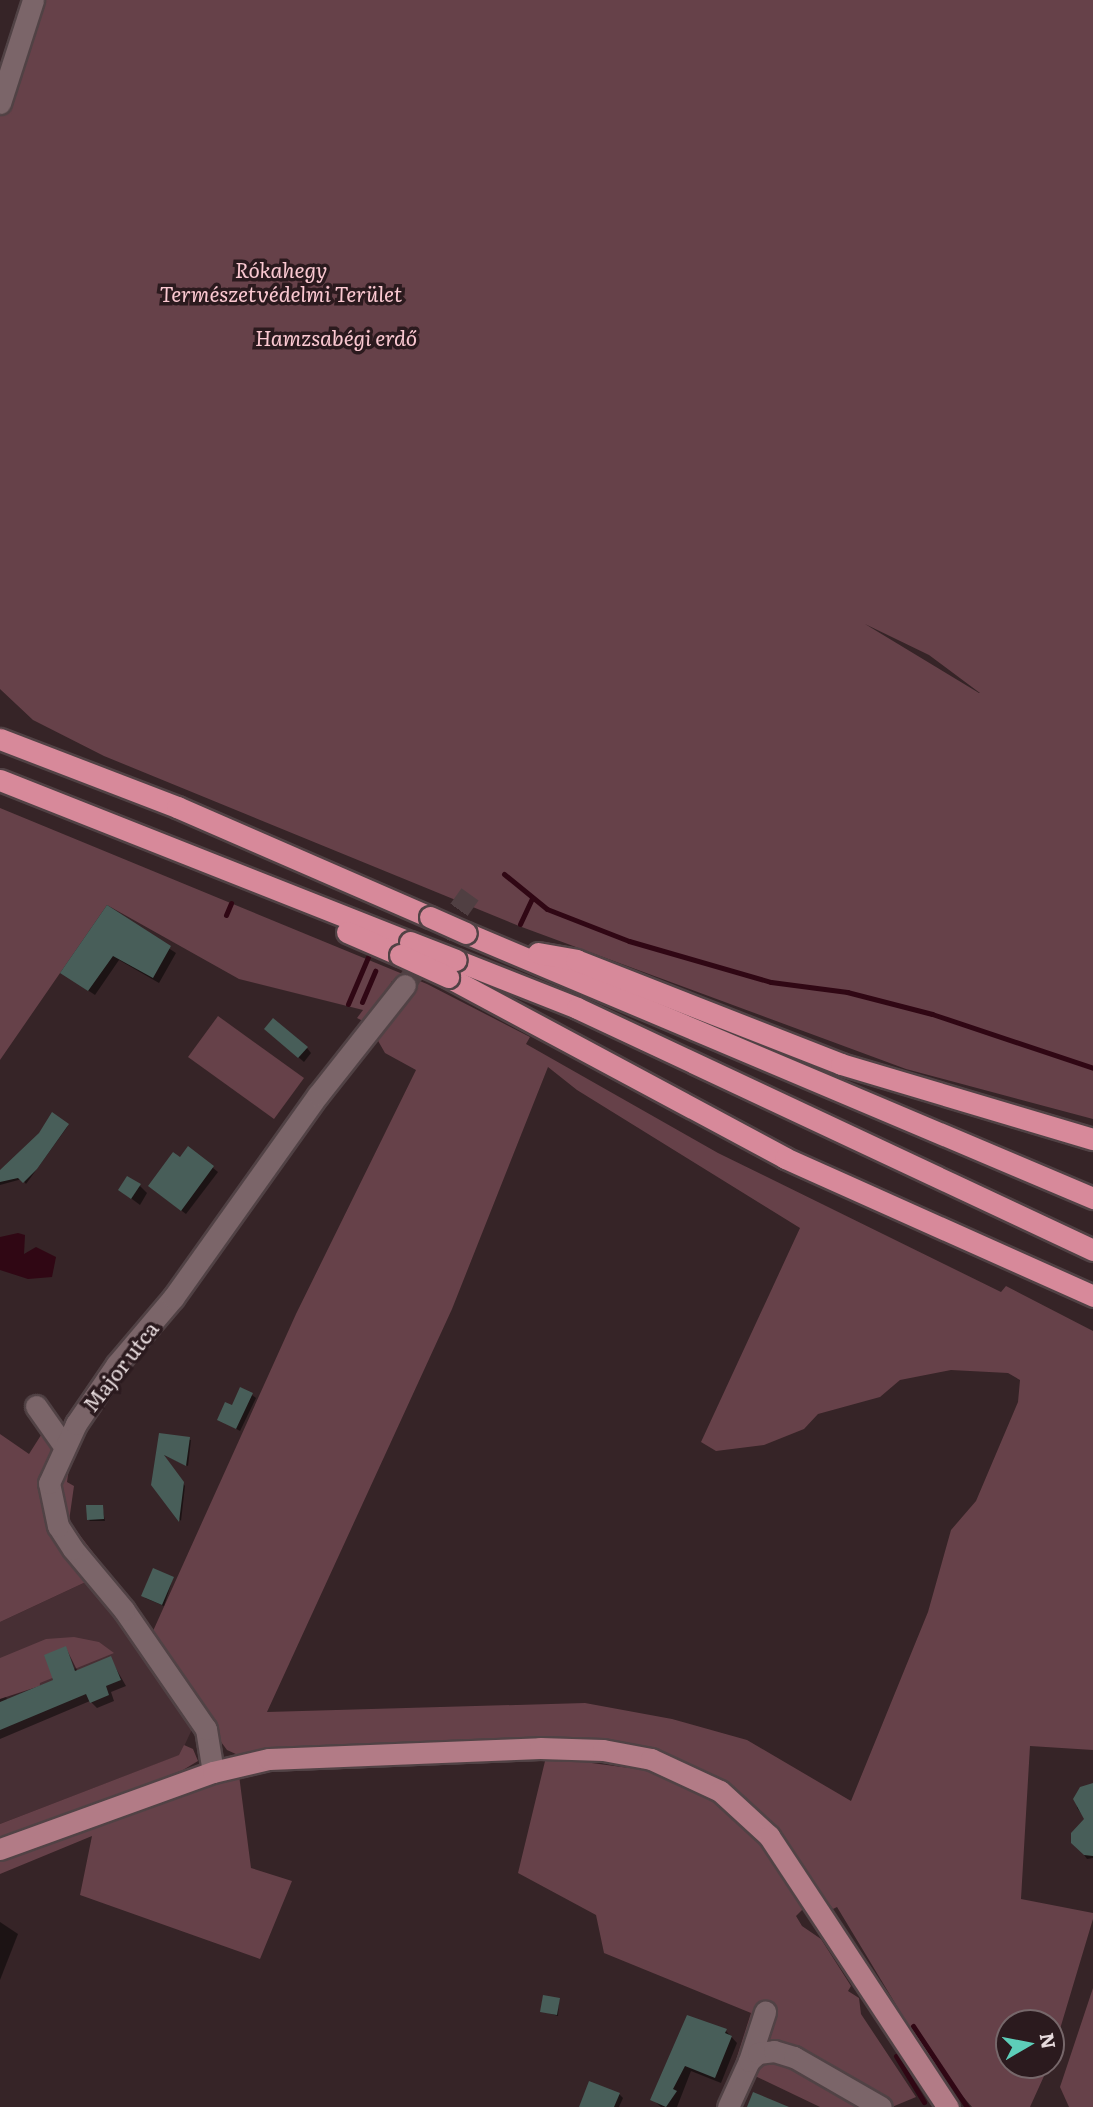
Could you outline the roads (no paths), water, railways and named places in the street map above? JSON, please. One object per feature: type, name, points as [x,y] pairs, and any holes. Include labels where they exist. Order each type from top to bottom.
[{"type":"highway","points":[[0,739],[177,807],[466,933],[1093,1198]]},
{"type":"highway","points":[[0,780],[452,968],[578,1008],[1093,1251]]},
{"type":"highway","points":[[496,945],[576,960],[841,1064],[1093,1139]]},
{"type":"highway","points":[[452,968],[785,1158],[931,1226],[1093,1296]]},
{"type":"highway","points":[[931,1226],[1093,1308]]},
{"type":"main road","points":[[0,1849],[213,1772],[299,1757],[540,1748],[634,1755],[694,1776],[738,1805],[780,1849],[948,2107]]},
{"type":"street","points":[[1,96],[33,0]]},
{"type":"street","name":"Major utca","points":[[213,1772],[206,1728],[124,1610],[58,1526],[49,1483],[64,1446],[117,1364],[173,1298],[317,1096],[405,985]]},
{"type":"street","points":[[36,1406],[64,1446]]},
{"type":"street","points":[[728,2107],[765,2012]]},
{"type":"street","points":[[748,2061],[764,2052],[783,2053],[881,2107]]},
{"type":"waterway","points":[[504,874],[547,909],[629,941],[771,982],[847,992],[932,1014],[1093,1068]]},
{"type":"waterway","points":[[520,924],[532,898]]},
{"type":"waterway","points":[[226,915],[231,903]]},
{"type":"waterway","points":[[348,1004],[368,957]]},
{"type":"waterway","points":[[362,1002],[375,971]]},
{"type":"waterway","points":[[913,2026],[967,2107]]},
{"type":"waterway","points":[[896,2056],[924,2102]]},
{"type":"tunnel","points":[[405,985],[470,894]]},
{"type":"park label","name":"Rókahegy Természetvédelmi Terület","points":[[281,281]]},
{"type":"park label","name":"Hamzsabégi erdő","points":[[336,337]]}]
